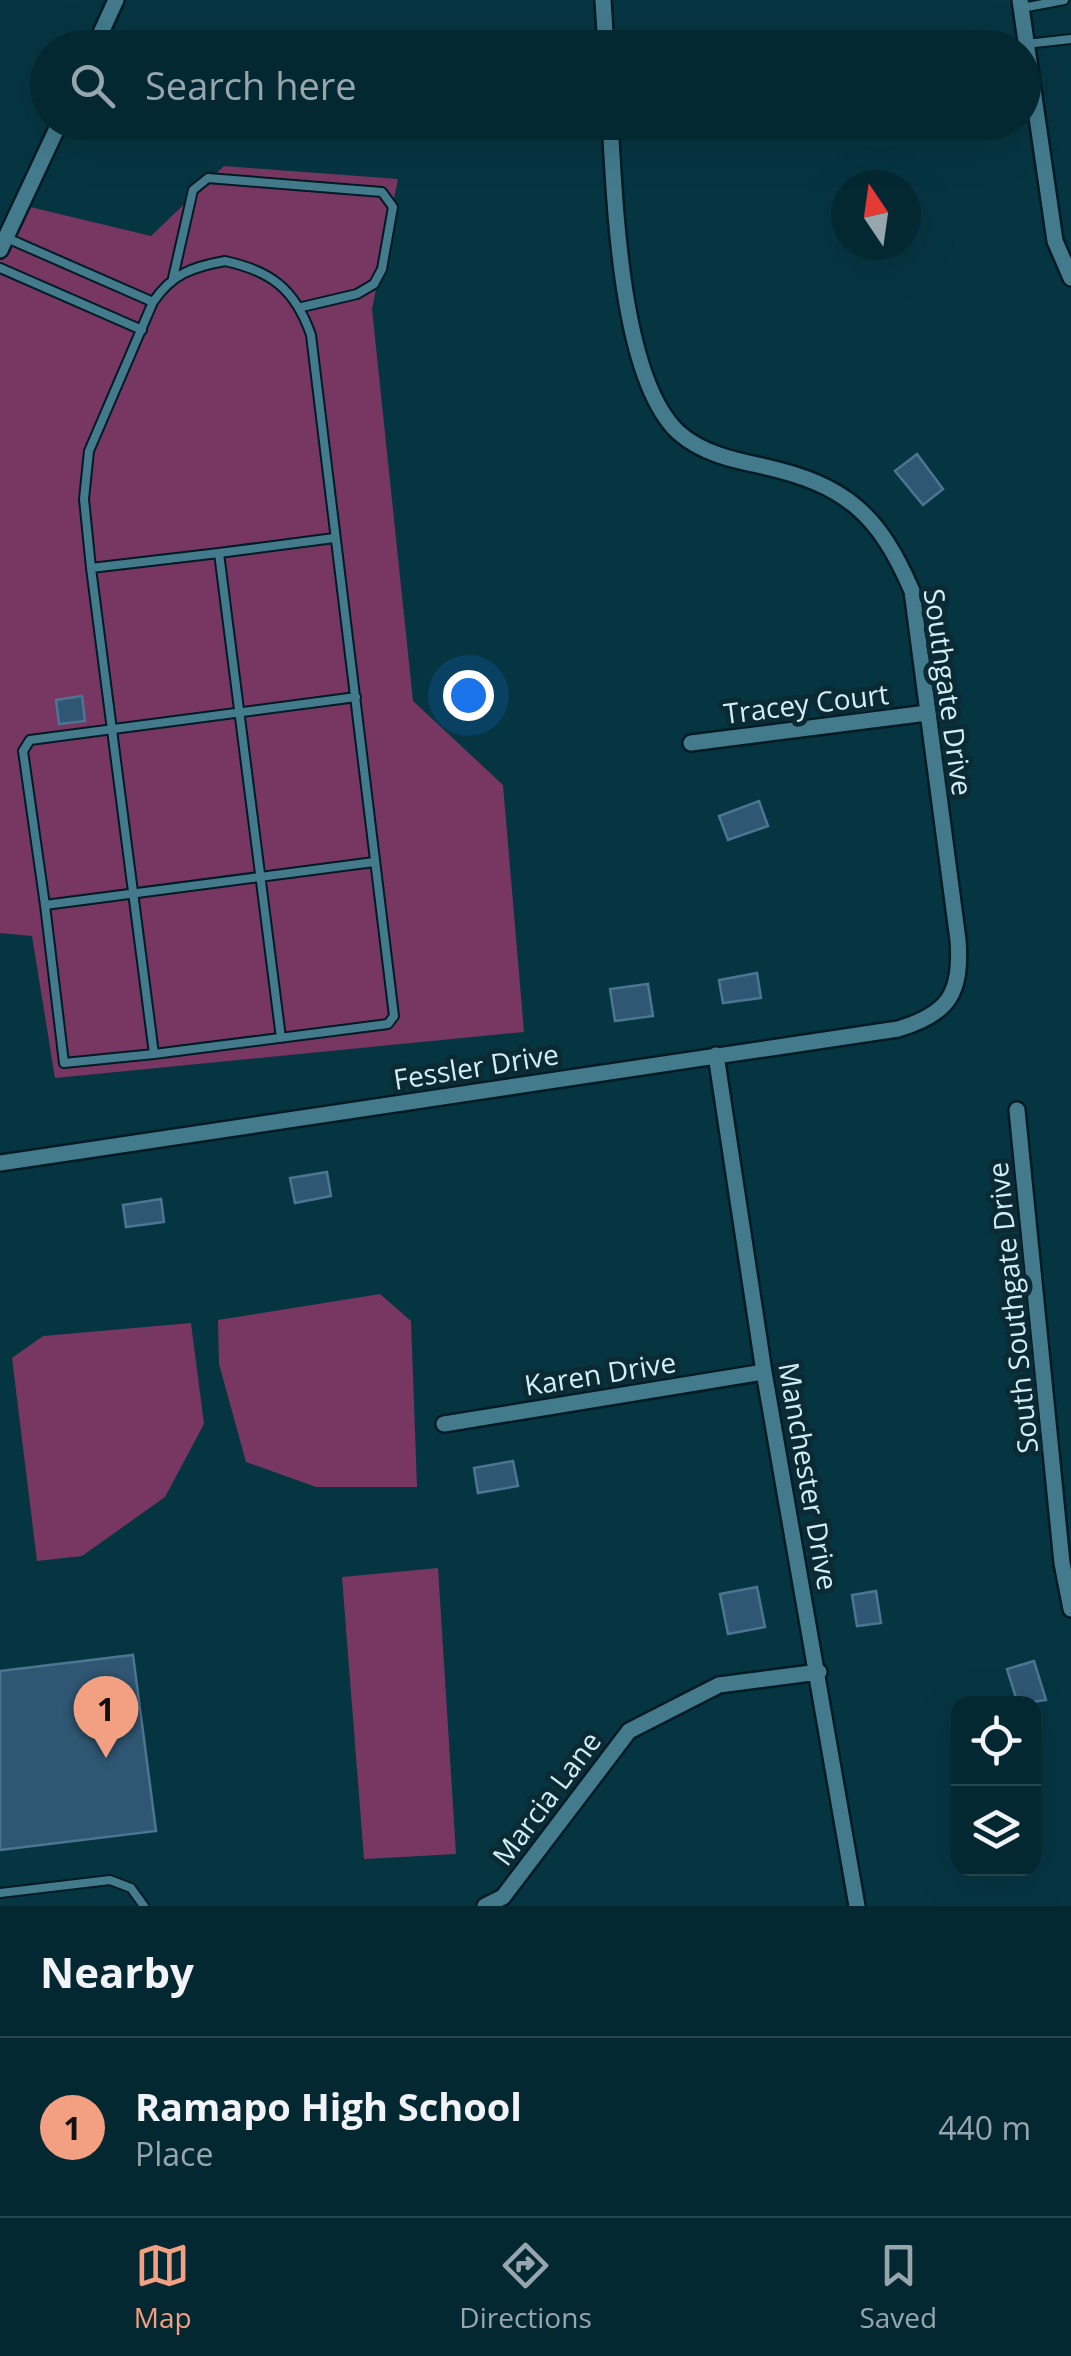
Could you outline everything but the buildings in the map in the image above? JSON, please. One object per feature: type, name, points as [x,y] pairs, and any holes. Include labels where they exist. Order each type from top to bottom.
[{"type":"street","points":[[102,30],[116,0]]},
{"type":"street","points":[[603,0],[605,30]]},
{"type":"street","points":[[1021,4],[1024,30]]},
{"type":"street","points":[[3,244],[52,140]]},
{"type":"street","name":"Southgate Drive","points":[[612,140],[634,354],[650,390],[678,432],[720,458],[822,484],[866,512],[896,552],[912,591],[958,940],[960,972],[950,998]]},
{"type":"street","points":[[1040,140],[1054,241],[1071,278]]},
{"type":"street","name":"Tracey Court","points":[[691,743],[927,713]]},
{"type":"street","name":"Fessler Drive","points":[[0,1164],[898,1029],[931,1019],[950,998]]},
{"type":"street","name":"Manchester Drive","points":[[716,1055],[764,1372],[858,1906]]},
{"type":"street","name":"South Southgate Drive","points":[[1017,1110],[1064,1500]]},
{"type":"street","name":"Karen Drive","points":[[444,1424],[764,1372]]},
{"type":"street","points":[[1064,1500],[1071,1610]]},
{"type":"street","name":"Marcia Lane","points":[[485,1906],[503,1897],[629,1731],[719,1685],[819,1672]]},
{"type":"lane","points":[[1021,4],[1064,0]]},
{"type":"lane","points":[[1041,43],[1071,40]]},
{"type":"lane","points":[[173,278],[193,190],[208,178],[382,192],[394,208],[382,269],[374,284],[357,294],[302,307]]},
{"type":"lane","points":[[3,244],[154,302]]},
{"type":"lane","points":[[154,1054],[112,726],[91,568],[84,498],[89,451],[154,302],[173,278],[191,267],[225,260],[258,268],[280,281],[302,307],[311,335],[334,538],[356,697],[394,1016],[388,1024],[154,1054],[64,1063],[24,746],[30,740],[112,726],[356,697]]},
{"type":"lane","points":[[0,268],[142,330]]},
{"type":"lane","points":[[91,568],[334,538]]},
{"type":"lane","points":[[218,553],[281,1038]]},
{"type":"lane","points":[[45,905],[374,862]]},
{"type":"lane","points":[[0,1893],[110,1880],[131,1888],[144,1906]]},
{"type":"shaded area","points":[[224,166],[398,179],[372,309],[413,701],[503,785],[524,1032],[55,1078],[32,936],[0,933],[0,250],[22,205],[151,236]]},
{"type":"shaded area","points":[[380,1294],[411,1321],[417,1487],[316,1487],[246,1462],[219,1364],[218,1320]]},
{"type":"shaded area","points":[[191,1323],[204,1424],[165,1497],[82,1556],[37,1561],[12,1358],[43,1336]]},
{"type":"shaded area","points":[[438,1568],[456,1854],[364,1859],[342,1577]]},
{"type":"place","name":"Ramapo High School","points":[[106,1758]]}]
